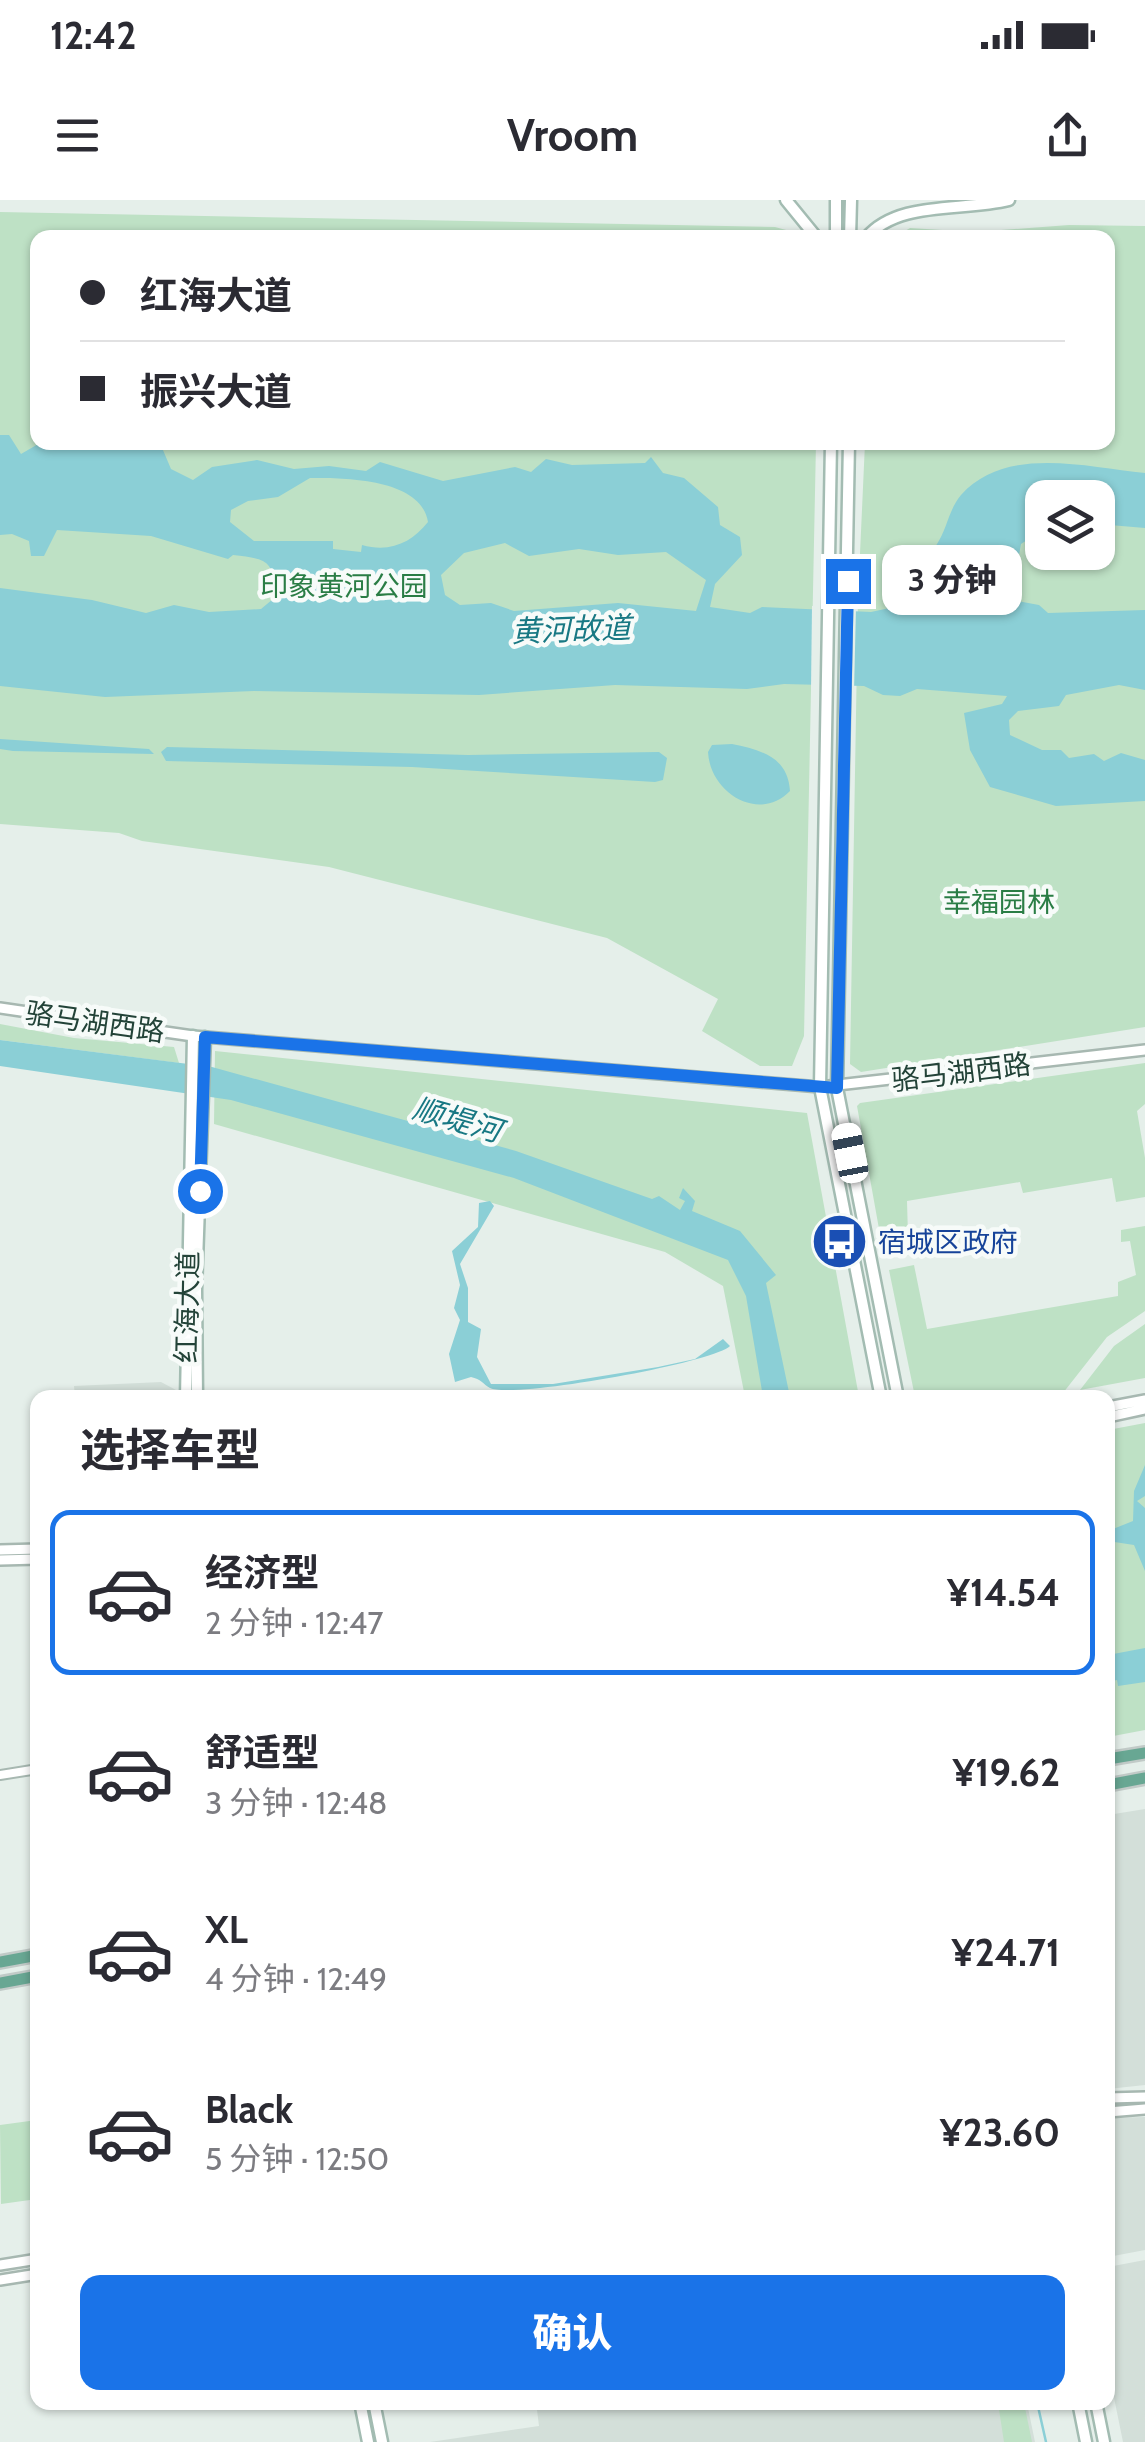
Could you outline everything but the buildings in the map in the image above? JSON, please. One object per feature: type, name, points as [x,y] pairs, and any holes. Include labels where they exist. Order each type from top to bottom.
[{"type":"main road","points":[[786,200],[810,230]]},
{"type":"main road","points":[[836,200],[836,230]]},
{"type":"main road","points":[[850,200],[850,230]]},
{"type":"main road","points":[[871,230],[906,207],[1009,200]]},
{"type":"main road","points":[[831,450],[820,1088],[879,1390]]},
{"type":"main road","points":[[849,450],[837,1088],[896,1390]]},
{"type":"main road","name":"红海大道","points":[[192,1036],[197,1121],[197,1390]]},
{"type":"main road","points":[[197,1121],[205,1037]]},
{"type":"main road","name":"红海大道","points":[[186,1390],[197,1121]]},
{"type":"main road","points":[[1115,1758],[1145,1753]]},
{"type":"main road","points":[[1115,1784],[1145,1778]]},
{"type":"main road","points":[[0,1962],[30,1956]]},
{"type":"main road","points":[[0,1983],[30,1977]]},
{"type":"main road","points":[[362,2410],[368,2442]]},
{"type":"main road","points":[[376,2410],[382,2442]]},
{"type":"main road","points":[[1080,2410],[1086,2442]]},
{"type":"main road","points":[[1098,2410],[1104,2442]]},
{"type":"street","name":"骆马湖西路","points":[[0,1008],[192,1036],[820,1088],[1145,1050]]},
{"type":"street","points":[[1115,1406],[1145,1400]]},
{"type":"street","points":[[1115,1415],[1145,1410]]},
{"type":"street","points":[[0,1550],[30,1550]]},
{"type":"street","points":[[0,1560],[30,1559]]},
{"type":"street","points":[[0,1775],[30,1769]]},
{"type":"street","points":[[1115,2098],[1145,2097]]},
{"type":"street","points":[[1115,2112],[1145,2110]]},
{"type":"street","points":[[0,2265],[30,2260]]},
{"type":"street","points":[[0,2280],[30,2275]]},
{"type":"shaded area","points":[[161,1382],[176,1390],[74,1390],[74,1386]]},
{"type":"shaded area","points":[[1145,1809],[1145,2085],[1115,2088],[1115,1814]]},
{"type":"shaded area","points":[[1145,2117],[1145,2250],[1115,2256],[1115,2118]]},
{"type":"shaded area","points":[[1145,2260],[1145,2442],[1123,2442],[1115,2403],[1115,2266]]},
{"type":"shaded area","points":[[537,2410],[1028,2410],[1035,2442],[430,2442],[539,2426]]},
{"type":"green space","name":"印象黄河公园","points":[[0,212],[786,230],[30,230],[30,450],[816,450],[804,1036],[792,1066],[760,1066],[702,1031],[718,999],[607,938],[329,867],[142,841],[119,833],[0,824]]},
{"type":"green space","name":"幸福园林","points":[[1069,225],[1145,226],[1145,1027],[861,1072],[850,1064],[858,598],[865,450],[1115,450],[1115,230],[1001,230]]},
{"type":"green space","points":[[0,1024],[74,1038],[174,1047],[179,1063],[0,1040]]},
{"type":"green space","points":[[215,1051],[807,1113],[858,1390],[744,1390],[723,1286],[665,1252],[214,1124]]},
{"type":"green space","points":[[1145,1063],[1145,1104],[1137,1111],[1145,1158],[1145,1197],[1116,1202],[1112,1178],[1023,1193],[1020,1182],[907,1201],[908,1236],[881,1240],[857,1106],[860,1103]]},
{"type":"green space","points":[[1145,1226],[1145,1311],[1107,1337],[1065,1390],[914,1390],[889,1270],[914,1265],[927,1329],[1118,1296],[1118,1282],[1136,1275],[1130,1241],[1121,1242],[1121,1230]]},
{"type":"green space","points":[[1145,1324],[1145,1378],[1080,1390],[1114,1346]]},
{"type":"green space","points":[[1145,1423],[1145,1730],[1115,1736],[1115,1429]]},
{"type":"green space","points":[[30,2121],[30,2200],[1,2204],[0,2125]]},
{"type":"green space","points":[[999,2410],[1025,2410],[1032,2442],[1004,2442]]},
{"type":"water","name":"黄河故道","points":[[0,435],[9,435],[21,454],[30,449],[163,450],[171,469],[193,480],[212,467],[257,460],[294,469],[329,466],[366,471],[380,462],[443,481],[515,467],[531,472],[546,459],[572,465],[645,463],[651,457],[663,473],[684,478],[718,507],[720,525],[740,537],[742,555],[715,584],[710,607],[750,613],[762,607],[871,612],[908,604],[915,578],[957,501],[979,479],[1023,464],[1047,463],[1145,473],[1145,528],[1115,525],[1115,480],[1025,480],[1025,541],[1017,566],[1006,574],[986,569],[961,579],[924,573],[924,581],[1039,605],[1048,613],[1145,610],[1145,690],[1119,685],[1066,695],[1059,706],[1018,711],[1009,720],[1010,735],[1042,750],[1061,750],[1069,758],[1094,754],[1104,761],[1121,753],[1145,760],[1145,801],[1056,806],[990,787],[970,750],[964,713],[1002,704],[1007,696],[917,689],[900,696],[883,695],[864,686],[784,684],[747,689],[615,685],[479,695],[254,691],[105,697],[0,686],[0,588],[92,600],[146,613],[174,605],[209,612],[261,609],[273,599],[271,569],[254,558],[233,555],[228,559],[151,536],[57,530],[44,556],[31,556],[29,541],[12,534],[0,535]],"holes":[[[310,478],[360,480],[397,489],[411,497],[422,507],[428,522],[400,544],[382,548],[362,545],[361,552],[333,549],[333,541],[254,541],[230,522],[231,510],[248,501],[278,497]],[[505,543],[529,556],[579,549],[618,555],[666,552],[706,580],[696,611],[618,603],[514,611],[491,603],[460,605],[445,595],[441,575],[464,553]]]},
{"type":"water","points":[[0,739],[149,749],[154,754],[13,751],[0,749]]},
{"type":"water","points":[[732,744],[771,757],[784,770],[790,791],[778,800],[751,804],[727,791],[717,780],[708,752],[712,745]]},
{"type":"water","points":[[167,747],[468,755],[659,752],[667,758],[663,780],[655,782],[412,767],[166,761],[161,752]]},
{"type":"water","points":[[0,1040],[212,1067],[516,1151],[652,1199],[659,1196],[680,1210],[685,1201],[679,1198],[683,1188],[695,1201],[692,1211],[740,1231],[776,1275],[766,1283],[789,1390],[762,1390],[746,1296],[728,1260],[514,1178],[231,1100],[0,1066]]},
{"type":"water","points":[[490,1201],[494,1206],[460,1264],[468,1288],[468,1322],[481,1329],[477,1357],[491,1384],[553,1384],[695,1359],[723,1339],[730,1346],[716,1353],[689,1361],[653,1370],[572,1384],[506,1390],[490,1388],[471,1377],[455,1382],[449,1354],[460,1320],[454,1308],[460,1285],[452,1251],[478,1227],[479,1203]]},
{"type":"water","points":[[1145,1465],[1145,1496],[1137,1501],[1145,1508],[1145,1571],[1134,1545],[1115,1542],[1115,1528],[1133,1521],[1134,1491]]},
{"type":"water","points":[[1145,1648],[1145,1682],[1118,1686],[1115,1654]]},
{"type":"pier","points":[[812,606],[856,607],[854,691],[811,689]]},
{"type":"waterway","points":[[1039,2410],[1046,2442]]},
{"type":"place","name":"宿城区政府","points":[[839,1242]]},
{"type":"route","points":[[200,1191],[205,1037],[837,1088],[848,581]]},
{"type":"water label","name":"顺堤河","points":[[457,1120]]}]
